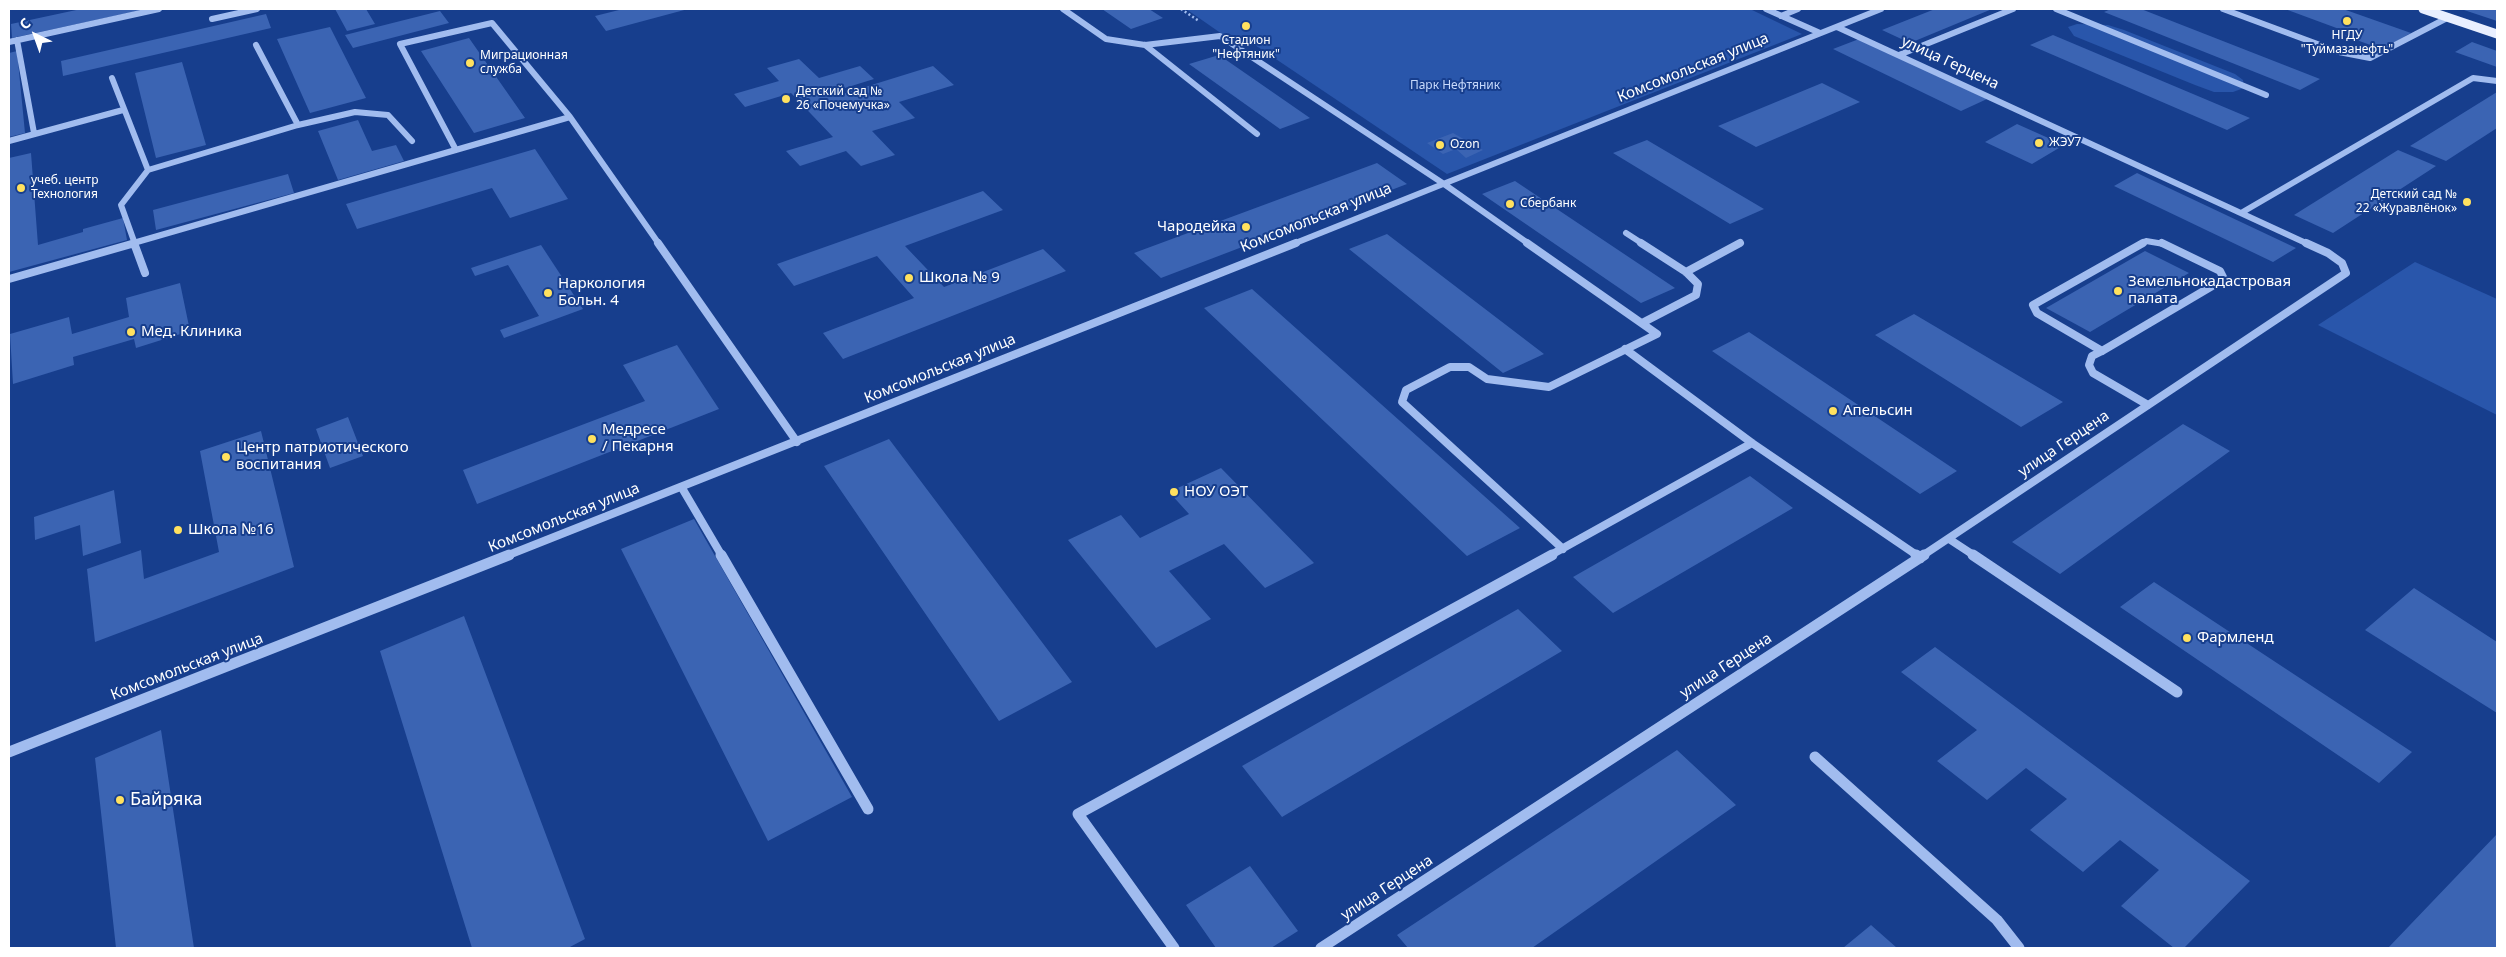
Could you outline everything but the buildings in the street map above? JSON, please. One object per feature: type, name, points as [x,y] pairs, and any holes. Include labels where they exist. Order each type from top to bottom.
[{"type":"main road","points":[[2424,9],[2497,34]]},
{"type":"street","points":[[9,42],[159,9]]},
{"type":"street","points":[[212,19],[257,9]]},
{"type":"street","points":[[1063,9],[1106,39],[1145,45],[1220,36],[1444,184],[1656,334],[1549,387],[1487,379],[1469,367],[1450,367],[1406,390],[1402,402],[1563,549]]},
{"type":"street","points":[[1766,9],[1820,33]]},
{"type":"street","points":[[1781,16],[1798,9]]},
{"type":"street","name":"Комсомольская улица","points":[[9,752],[682,488],[1882,9]]},
{"type":"street","points":[[1899,55],[2013,9]]},
{"type":"street","points":[[2056,9],[2266,95]]},
{"type":"street","points":[[2223,9],[2339,52],[2370,58],[2448,17]]},
{"type":"street","points":[[456,150],[400,44],[492,23],[570,117],[797,442]]},
{"type":"street","name":"улица Герцена","points":[[1321,948],[1949,539],[2346,273],[2342,263],[2328,253],[1837,27]]},
{"type":"street","points":[[17,40],[34,133]]},
{"type":"street","points":[[256,45],[298,125]]},
{"type":"street","points":[[1145,45],[1257,134]]},
{"type":"street","points":[[112,78],[148,170]]},
{"type":"street","points":[[2241,213],[2473,78],[2497,81]]},
{"type":"street","points":[[9,141],[124,110]]},
{"type":"street","points":[[146,274],[121,205],[148,170],[298,125],[355,112],[388,115],[412,141]]},
{"type":"street","points":[[9,279],[570,117]]},
{"type":"street","points":[[1626,233],[1686,272],[1698,284],[1696,295],[1642,323]]},
{"type":"street","points":[[2102,351],[2037,313],[2033,305],[2146,241],[2160,242],[2220,271],[2224,279],[2102,351],[2092,356],[2088,365],[2093,373],[2148,405]]},
{"type":"street","points":[[1686,272],[1740,243]]},
{"type":"street","points":[[1625,349],[1752,443],[1920,558]]},
{"type":"street","points":[[1174,948],[1078,814],[1563,549],[1752,443]]},
{"type":"street","points":[[682,488],[868,809]]},
{"type":"street","points":[[1949,539],[2177,692]]},
{"type":"street","points":[[1815,757],[1997,920],[2019,948]]},
{"type":"green space","name":"Парк Нефтяник","points":[[1186,9],[1750,9],[1802,34],[1447,174],[1246,39],[1235,43]]},
{"type":"green space","points":[[2077,24],[2108,25],[2124,30],[2235,74],[2243,80],[2244,88],[2233,92],[2214,92],[2195,85],[2074,36],[2068,27]]},
{"type":"green space","points":[[2415,262],[2497,299],[2497,415],[2318,325]]},
{"type":"place","name":"НГДУ \"Туймазанефть\"","points":[[2347,21]]},
{"type":"place","name":"Стадион \"Нефтяник\"","points":[[1246,26]]},
{"type":"place","name":"Миграционная служба","points":[[470,63]]},
{"type":"place","name":"Детский сад № 26 «Почемучка»","points":[[786,99]]},
{"type":"place","name":"ЖЭУ7","points":[[2039,143]]},
{"type":"place","name":"Ozon","points":[[1440,145]]},
{"type":"place","name":"учеб. центр Технология","points":[[21,188]]},
{"type":"place","name":"Детский сад № 22 «Журавлёнок»","points":[[2467,202]]},
{"type":"place","name":"Сбербанк","points":[[1510,204]]},
{"type":"place","name":"Чародейка","points":[[1246,227]]},
{"type":"place","name":"Школа № 9","points":[[909,278]]},
{"type":"place","name":"Земельнокадастровая палата","points":[[2118,291]]},
{"type":"place","name":"Наркология Больн. 4","points":[[548,293]]},
{"type":"place","name":"Мед. Клиника","points":[[131,332]]},
{"type":"place","name":"Апельсин","points":[[1833,411]]},
{"type":"place","name":"Медресе / Пекарня","points":[[592,439]]},
{"type":"place","name":"Центр патриотического воспитания","points":[[226,457]]},
{"type":"place","name":"НОУ ОЭТ","points":[[1174,492]]},
{"type":"place","name":"Школа №16","points":[[178,530]]},
{"type":"place","name":"Фармленд","points":[[2187,638]]},
{"type":"place","name":"Байряка","points":[[120,800]]}]
